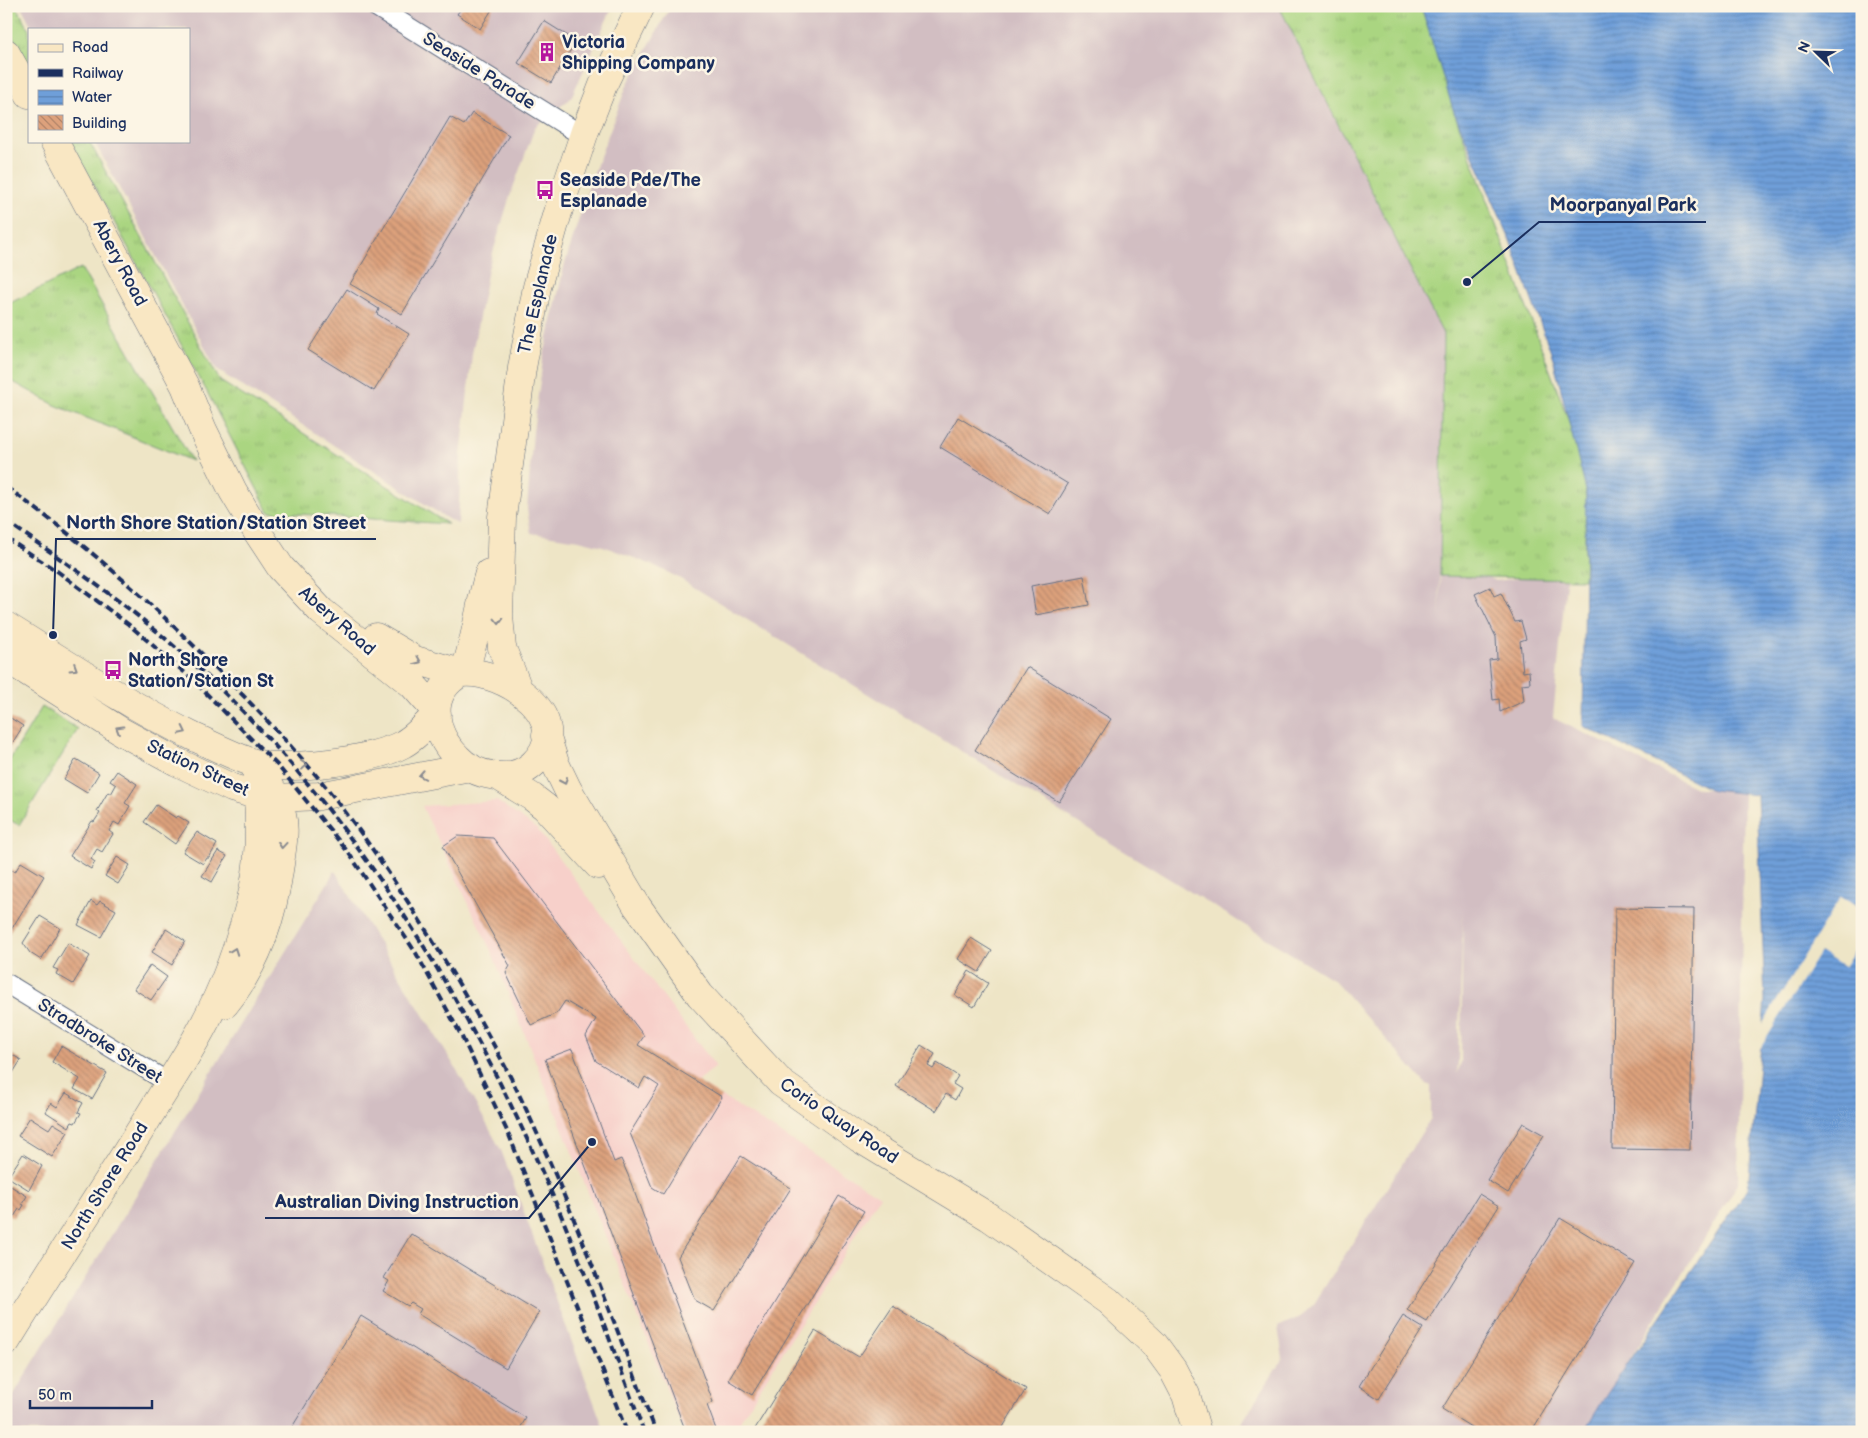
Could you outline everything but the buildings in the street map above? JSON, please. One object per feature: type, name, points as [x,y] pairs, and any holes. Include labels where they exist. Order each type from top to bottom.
[{"type":"main road","name":"The Esplanade","points":[[520,691],[505,659],[500,636],[500,538],[504,492],[522,368],[537,287],[583,136],[603,86],[641,6]]},
{"type":"main road","points":[[6,53],[28,92]]},
{"type":"main road","name":"Abery Road","points":[[55,142],[185,386],[219,464],[254,527],[281,568],[321,611],[412,684],[437,713]]},
{"type":"main road","name":"Abery Road","points":[[185,386],[207,414],[236,460],[282,543],[308,579],[362,627],[392,647],[415,660],[462,673]]},
{"type":"main road","name":"The Esplanade","points":[[462,673],[473,648],[484,590],[500,538]]},
{"type":"main road","name":"Station Street","points":[[6,626],[163,722],[227,752],[256,763],[278,766],[300,765],[344,760],[382,752],[403,744],[421,730],[437,713]]},
{"type":"main road","name":"Station Street","points":[[6,658],[122,732],[177,762],[232,788],[267,797],[319,796],[470,767]]},
{"type":"main road","points":[[462,673],[497,678],[520,691],[531,700],[540,712],[546,727],[546,735],[540,754],[528,768],[513,775],[498,776],[484,773],[470,767],[456,757],[448,746],[441,731],[437,713],[438,698],[450,680],[462,673]]},
{"type":"main road","name":"Corio Quay Road","points":[[546,735],[555,763],[568,790],[637,906],[700,995],[781,1083],[859,1138],[989,1217],[1089,1287],[1140,1330],[1159,1350],[1173,1370],[1186,1395],[1197,1432]]},
{"type":"main road","name":"North Shore Road","points":[[6,1342],[89,1213],[201,1028],[218,1012],[246,975],[258,950],[271,914],[277,887],[284,829],[282,816],[267,797],[256,763]]},
{"type":"main road","name":"Corio Quay Road","points":[[498,776],[545,807],[637,906]]},
{"type":"main road","name":"Corio Quay Road","points":[[989,1217],[1032,1236],[1063,1255],[1114,1291],[1154,1325],[1174,1349],[1190,1373],[1203,1404],[1210,1432]]},
{"type":"street","name":"Seaside Parade","points":[[375,6],[583,136]]},
{"type":"street","name":"Stradbroke Street","points":[[6,983],[169,1083]]},
{"type":"shaded area","points":[[21,6],[613,6],[571,98],[535,127],[509,199],[488,269],[472,354],[461,456],[458,524],[217,370],[95,142],[190,142],[190,28],[32,28]]},
{"type":"shaded area","points":[[671,6],[1279,6],[1443,334],[1439,621],[1441,557],[1496,581],[1567,572],[1553,718],[1698,789],[1744,790],[1738,1184],[1585,1432],[1236,1432],[1283,1358],[1278,1327],[1300,1317],[1314,1304],[1431,1118],[1431,1086],[1425,1083],[1334,980],[679,578],[655,566],[603,546],[579,540],[531,533],[527,509],[533,431],[543,360],[564,267],[590,183],[627,85]],"holes":[[[1463,910],[1461,1062],[1457,1074]]]},
{"type":"shaded area","points":[[497,801],[537,829],[716,1067],[697,1081],[880,1196],[733,1432],[684,1432],[493,955],[422,806]]},
{"type":"shaded area","points":[[335,871],[458,1072],[501,1150],[605,1432],[6,1432],[6,1407]]},
{"type":"green space","points":[[6,6],[16,6],[28,28],[28,64],[6,25]]},
{"type":"green space","points":[[1279,6],[1421,6],[1454,112],[1568,419],[1586,490],[1584,579],[1440,576],[1443,334]]},
{"type":"green space","points":[[71,142],[90,142],[220,381],[448,524],[269,512],[206,390]]},
{"type":"green space","points":[[81,268],[192,461],[55,405],[6,378],[6,305]]},
{"type":"green space","points":[[42,707],[78,729],[19,825],[6,818],[6,766]]},
{"type":"water","points":[[1421,6],[1862,6],[1862,1432],[1584,1432],[1605,1397],[1748,1188],[1765,1000],[1757,795],[1712,790],[1583,726],[1586,490],[1553,358],[1508,235],[1454,112]]},
{"type":"pier","points":[[1841,896],[1862,909],[1862,938],[1844,967],[1820,952],[1758,1052],[1760,1028]]},
{"type":"railway","points":[[6,487],[88,550],[190,642],[259,713],[330,792],[378,858],[424,927],[459,985],[514,1084],[571,1213],[656,1432]]},
{"type":"railway","points":[[6,521],[128,608],[167,640],[231,700],[290,763],[345,831],[395,901],[441,975],[483,1050],[522,1128],[558,1208],[644,1432]]},
{"type":"railway","points":[[6,538],[57,571],[128,624],[191,678],[278,766],[348,852],[416,953],[461,1035],[509,1135],[627,1432]]},
{"type":"place","name":"Victoria Shipping Company","points":[[547,52]]},
{"type":"place","name":"Seaside Pde/The Esplanade","points":[[545,190]]},
{"type":"place","name":"Moorpanyal Park","points":[[1467,282]]},
{"type":"place","name":"North Shore Station/Station Street","points":[[53,635]]},
{"type":"place","name":"North Shore Station/Station St","points":[[113,670]]},
{"type":"place","name":"Australian Diving Instruction","points":[[592,1142]]}]
